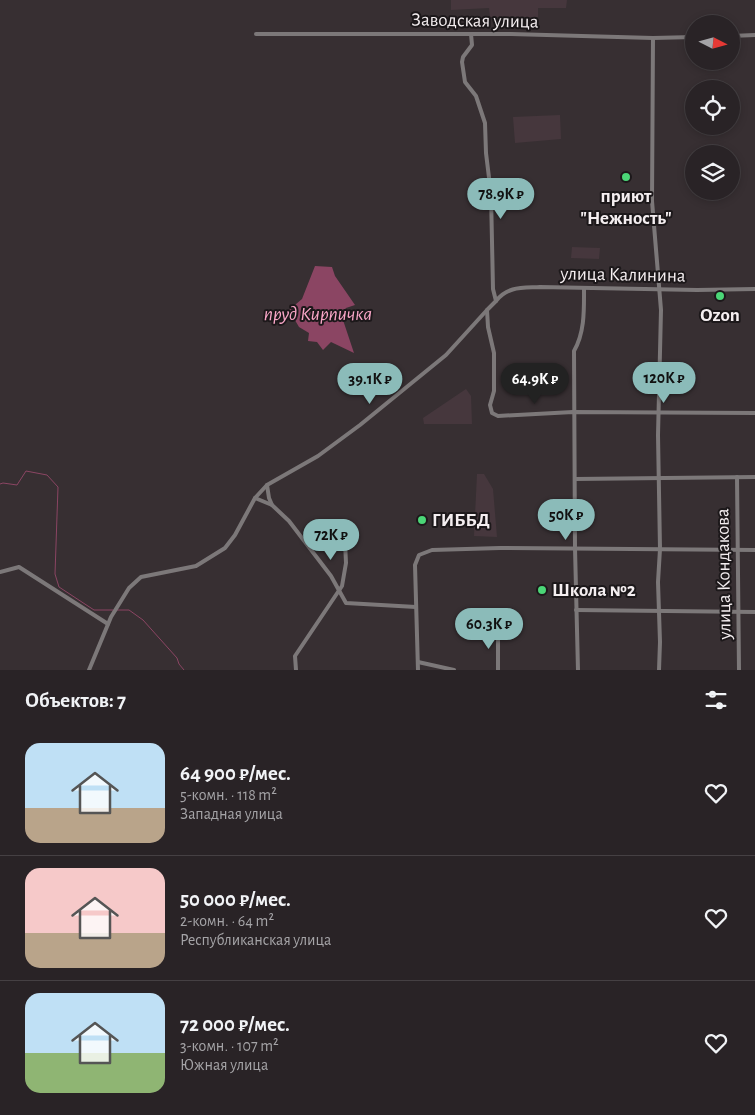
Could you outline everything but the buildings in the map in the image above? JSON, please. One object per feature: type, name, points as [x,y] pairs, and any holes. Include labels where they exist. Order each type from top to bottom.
[{"type":"street","name":"Заводская улица","points":[[256,34],[472,34],[685,37]]},
{"type":"street","points":[[472,34],[472,45],[463,57],[462,62],[465,82],[476,96],[485,122],[490,194],[493,289],[496,301]]},
{"type":"street","points":[[740,36],[755,35]]},
{"type":"street","points":[[653,38],[652,191],[662,310],[659,413],[659,670]]},
{"type":"street","name":"улица Калинина","points":[[88,670],[111,616],[129,588],[140,577],[196,566],[225,548],[235,535],[255,498],[267,485],[318,456],[360,425],[446,355],[506,291],[518,288],[755,289]]},
{"type":"street","points":[[578,670],[574,351],[580,340],[583,324],[584,288]]},
{"type":"street","points":[[487,310],[488,327],[494,353],[494,391],[490,405],[492,413],[498,416],[574,412],[755,413]]},
{"type":"street","name":"улица Кондакова","points":[[737,477],[739,670]]},
{"type":"street","points":[[575,479],[755,477]]},
{"type":"street","points":[[267,485],[272,505],[297,531],[331,576],[346,602],[416,607]]},
{"type":"street","points":[[255,498],[272,505]]},
{"type":"street","points":[[296,670],[294,656],[342,586],[346,563],[344,521]]},
{"type":"street","points":[[418,670],[415,565],[419,555],[432,550],[575,548],[755,550]]},
{"type":"street","points":[[0,572],[19,567],[108,624]]},
{"type":"street","points":[[576,610],[755,612]]},
{"type":"street","points":[[498,630],[498,670]]},
{"type":"street","points":[[418,662],[454,670]]},
{"type":"shaded area","points":[[451,0],[567,0],[566,8],[538,8],[538,17],[490,17],[489,8],[451,10]]},
{"type":"shaded area","points":[[560,115],[561,139],[515,143],[513,117]]},
{"type":"shaded area","points":[[572,247],[600,248],[599,259],[571,258]]},
{"type":"shaded area","points":[[466,389],[471,396],[472,424],[424,424],[423,418]]},
{"type":"shaded area","points":[[477,474],[484,474],[493,489],[497,537],[474,536]]},
{"type":"water","name":"пруд Кирпичка","points":[[315,266],[332,267],[335,276],[355,305],[346,308],[341,314],[354,353],[331,342],[323,350],[317,342],[308,341],[309,333],[299,327],[289,310],[302,299]]},
{"type":"waterway","points":[[0,484],[17,485],[26,471],[47,475],[58,487],[55,574],[59,587],[94,610],[113,610]]},
{"type":"waterway","points":[[117,610],[129,610],[143,620],[177,658],[184,670]]},
{"type":"place","name":"приют \"Нежность\"","points":[[626,177]]},
{"type":"place","name":"Ozon","points":[[720,296]]},
{"type":"place","name":"ГИББД","points":[[422,520]]},
{"type":"place","name":"Школа №2","points":[[542,590]]}]
